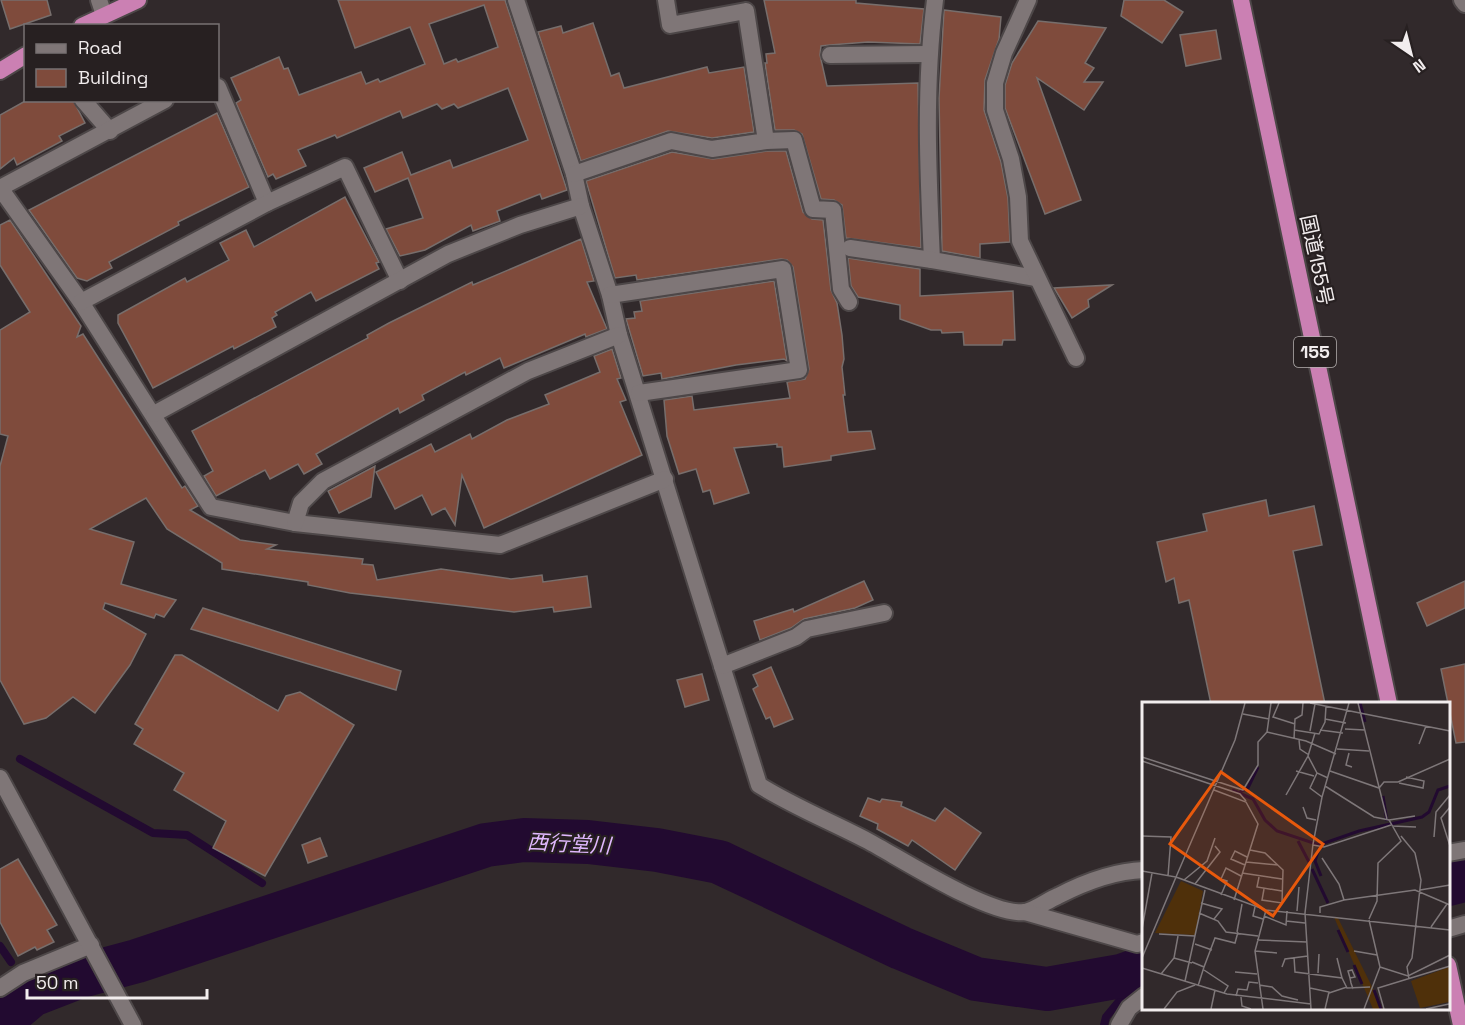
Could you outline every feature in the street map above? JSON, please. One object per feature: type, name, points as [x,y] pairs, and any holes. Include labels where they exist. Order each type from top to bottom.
[{"type":"highway","points":[[84,24],[101,7],[138,0]]},
{"type":"highway","name":"国道155号","points":[[1241,0],[1389,702]]},
{"type":"highway","points":[[0,71],[24,57]]},
{"type":"highway","points":[[1450,970],[1461,1025]]},
{"type":"street","points":[[516,0],[574,174],[580,206],[610,295],[619,335],[639,393],[759,785],[781,799],[868,841],[935,880],[999,908],[1025,912],[1137,944],[1142,943]]},
{"type":"street","points":[[666,0],[670,25],[746,11],[766,141]]},
{"type":"street","points":[[932,260],[927,156],[928,54],[935,0]]},
{"type":"street","points":[[1028,0],[1004,53],[995,83],[995,110],[1011,159],[1018,197],[1020,241],[1036,278],[1046,290],[1077,358]]},
{"type":"street","points":[[1462,0],[1465,4]]},
{"type":"street","points":[[830,55],[928,54]]},
{"type":"street","points":[[219,89],[267,203]]},
{"type":"street","points":[[85,102],[110,131]]},
{"type":"street","points":[[161,102],[0,188],[81,302],[211,507],[295,523],[500,545],[665,479]]},
{"type":"street","points":[[574,174],[671,141],[712,149],[766,141],[794,140],[813,209],[833,210],[841,289],[849,302]]},
{"type":"street","points":[[81,302],[267,203],[345,167],[400,281]]},
{"type":"street","points":[[154,414],[448,254],[520,225],[580,206]]},
{"type":"street","points":[[850,248],[1036,278]]},
{"type":"street","points":[[610,295],[783,269],[799,370],[639,393]]},
{"type":"street","points":[[295,523],[301,503],[323,481],[528,371],[619,335]]},
{"type":"street","points":[[722,666],[796,637],[807,629],[884,613]]},
{"type":"street","points":[[0,778],[133,1025]]},
{"type":"street","points":[[1450,853],[1465,850]]},
{"type":"street","points":[[1025,912],[1082,884],[1127,870],[1142,870]]},
{"type":"street","points":[[1450,929],[1465,924]]},
{"type":"street","points":[[0,988],[22,973],[94,949]]},
{"type":"street","points":[[1119,1025],[1129,1008],[1142,998]]},
{"type":"building","points":[[1,0],[47,0],[51,15],[10,29]]},
{"type":"building","points":[[338,0],[505,0],[567,190],[542,199],[540,194],[497,211],[500,221],[473,231],[471,225],[425,250],[400,256],[386,229],[423,218],[408,178],[375,192],[364,168],[402,152],[411,175],[450,160],[453,168],[528,140],[508,88],[458,108],[454,104],[442,109],[437,104],[403,118],[400,111],[337,138],[335,135],[298,150],[306,166],[276,179],[273,174],[268,177],[236,103],[241,100],[231,78],[279,57],[284,69],[288,68],[299,95],[361,72],[366,84],[378,79],[380,82],[425,64],[410,27],[355,48]],"holes":[[[484,5],[498,47],[458,62],[456,59],[444,64],[429,24]]]},
{"type":"building","points":[[764,0],[856,0],[856,3],[924,9],[920,44],[868,42],[830,45],[821,46],[820,55],[827,86],[918,83],[921,248],[846,238],[842,205],[834,200],[821,199],[802,134],[794,130],[775,130],[765,63],[767,63],[766,54],[775,53]]},
{"type":"building","points":[[1124,0],[1164,0],[1183,12],[1162,43],[1121,16]]},
{"type":"building","points":[[944,10],[1001,17],[999,39],[985,80],[984,110],[1001,162],[1008,198],[1010,242],[980,244],[980,258],[942,251],[939,98]]},
{"type":"building","points":[[1038,21],[1106,28],[1085,63],[1094,68],[1084,82],[1103,82],[1084,110],[1037,78],[1081,200],[1045,214],[1005,108],[1005,85],[1012,63]]},
{"type":"building","points":[[593,23],[611,76],[619,73],[624,88],[707,67],[709,73],[744,67],[754,132],[712,138],[668,131],[581,161],[538,32],[561,26],[563,33]]},
{"type":"building","points":[[1216,30],[1221,59],[1186,66],[1180,35]]},
{"type":"building","points":[[24,102],[74,102],[85,123],[59,136],[62,141],[17,165],[14,158],[0,169],[0,115]]},
{"type":"building","points":[[217,113],[249,187],[178,222],[179,225],[109,262],[112,268],[87,281],[77,278],[29,210]]},
{"type":"building","points":[[767,151],[786,151],[803,212],[812,219],[823,220],[831,290],[837,303],[842,335],[845,395],[843,395],[848,432],[871,431],[875,449],[831,456],[831,460],[784,467],[782,447],[777,447],[777,444],[734,448],[749,493],[714,504],[710,490],[703,492],[696,469],[679,474],[667,436],[664,400],[692,396],[694,410],[790,398],[787,382],[805,379],[809,369],[793,267],[787,260],[781,259],[637,280],[636,275],[615,278],[586,181],[672,152],[713,159]]},
{"type":"building","points":[[345,197],[379,262],[376,263],[379,269],[316,301],[311,292],[275,312],[277,315],[272,318],[276,327],[234,349],[233,346],[153,388],[118,323],[118,315],[185,278],[187,282],[229,260],[220,243],[246,230],[254,247]]},
{"type":"building","points":[[10,220],[81,326],[77,337],[83,334],[182,488],[185,486],[198,506],[190,510],[240,540],[276,545],[267,549],[363,559],[362,564],[373,565],[377,580],[441,569],[511,579],[542,575],[543,582],[587,576],[591,607],[554,612],[553,607],[514,612],[350,593],[308,585],[308,582],[222,569],[222,563],[167,529],[146,498],[90,529],[134,542],[121,584],[176,600],[164,617],[156,614],[154,618],[105,603],[103,609],[146,634],[130,665],[95,713],[73,697],[46,718],[24,724],[0,680],[0,466],[8,436],[0,434],[0,330],[30,312],[0,265],[0,225]]},
{"type":"building","points":[[581,239],[594,281],[587,282],[607,329],[586,337],[585,334],[504,368],[500,358],[466,375],[465,372],[422,395],[424,400],[400,413],[398,408],[316,454],[322,464],[304,474],[298,464],[270,479],[265,470],[216,496],[204,476],[213,471],[192,431],[368,338],[367,335],[389,323],[472,282],[473,285]]},
{"type":"building","points":[[848,258],[920,269],[920,296],[1013,291],[1015,340],[1003,340],[1002,345],[964,345],[963,332],[942,333],[941,330],[931,330],[900,319],[900,305],[858,297],[851,286]]},
{"type":"building","points":[[774,281],[787,361],[784,359],[736,365],[662,379],[661,373],[643,376],[626,319],[635,318],[634,312],[642,311],[640,301]]},
{"type":"building","points":[[1112,285],[1088,300],[1089,307],[1072,318],[1054,288]]},
{"type":"building","points":[[612,349],[621,378],[617,379],[626,400],[620,402],[642,455],[484,528],[462,475],[455,525],[445,508],[432,515],[422,495],[395,509],[376,472],[431,444],[435,452],[470,434],[472,439],[507,420],[549,404],[545,395],[600,372],[594,356]]},
{"type":"building","points":[[375,466],[371,497],[339,513],[328,491]]},
{"type":"building","points":[[1266,500],[1269,516],[1314,506],[1322,545],[1293,551],[1325,702],[1211,702],[1189,600],[1179,603],[1174,578],[1166,582],[1157,542],[1207,531],[1203,514]]},
{"type":"building","points":[[864,581],[873,600],[855,608],[804,619],[791,628],[760,640],[754,621],[793,609],[794,612]]},
{"type":"building","points":[[1465,581],[1465,608],[1427,626],[1417,603]]},
{"type":"building","points":[[203,608],[401,671],[396,690],[191,629]]},
{"type":"building","points":[[175,655],[182,655],[278,711],[286,696],[300,692],[354,725],[265,876],[213,848],[226,821],[174,790],[184,773],[134,744],[143,729],[135,724]]},
{"type":"building","points":[[1465,664],[1465,742],[1456,743],[1450,702],[1448,702],[1441,669]]},
{"type":"building","points":[[771,667],[793,719],[774,727],[770,717],[766,719],[753,689],[758,686],[753,675]]},
{"type":"building","points":[[702,674],[709,700],[685,707],[677,680]]},
{"type":"building","points":[[868,798],[880,802],[882,799],[902,802],[901,806],[935,821],[945,808],[981,833],[955,870],[912,840],[908,846],[877,829],[878,824],[860,816]]},
{"type":"building","points":[[320,838],[327,856],[308,863],[302,845]]},
{"type":"building","points":[[18,859],[57,925],[47,930],[54,942],[37,950],[35,947],[18,956],[0,922],[0,869]]},
{"type":"waterway","points":[[20,759],[153,833],[187,835],[262,883]]},
{"type":"waterway","name":"西行堂川","points":[[0,1022],[32,995],[81,976],[137,961],[486,845],[524,840],[588,842],[657,850],[719,862],[901,948],[976,979],[1047,989],[1121,976],[1142,969]]},
{"type":"waterway","name":"西行堂川","points":[[1450,884],[1465,880]]},
{"type":"waterway","points":[[0,946],[11,962]]},
{"type":"waterway","points":[[1104,1025],[1106,1017],[1142,973]]}]
